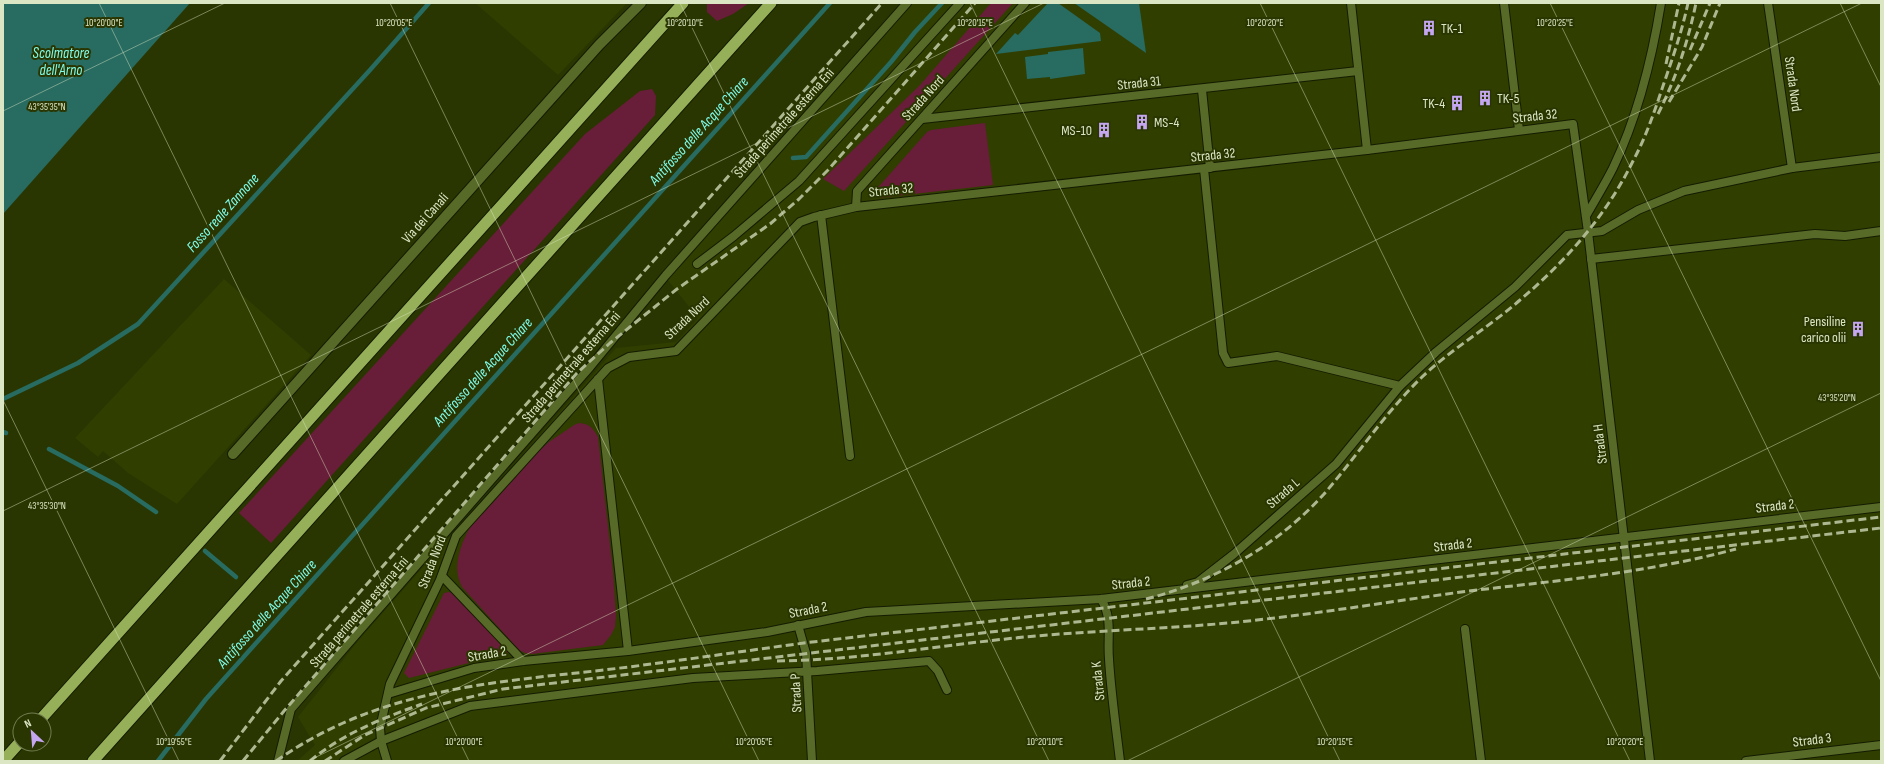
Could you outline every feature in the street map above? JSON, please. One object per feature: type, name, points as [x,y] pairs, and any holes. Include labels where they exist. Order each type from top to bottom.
[{"type":"highway","points":[[47,712],[683,3]]},
{"type":"highway","points":[[93,761],[771,3]]},
{"type":"highway","points":[[4,761],[12,752]]},
{"type":"street","name":"Via dei Canali","points":[[233,454],[599,45],[640,3]]},
{"type":"lane","name":"Strada perimetrale esterna Eni","points":[[278,761],[291,709],[590,367],[666,276],[908,3]]},
{"type":"lane","points":[[696,264],[734,236],[799,181],[960,3]]},
{"type":"lane","name":"Strada Nord","points":[[387,761],[381,741],[380,728],[390,684],[442,576],[456,536],[608,368],[629,357],[676,350],[800,222],[821,215],[856,207],[857,191],[1025,3]]},
{"type":"lane","points":[[1351,3],[1367,150]]},
{"type":"lane","points":[[1504,3],[1519,130]]},
{"type":"lane","points":[[1586,216],[1613,167],[1634,115],[1654,48],[1661,3]]},
{"type":"lane","name":"Strada Nord","points":[[1768,3],[1792,168]]},
{"type":"lane","name":"Strada 31","points":[[922,119],[1202,90],[1358,71]]},
{"type":"lane","points":[[1202,90],[1207,168],[1223,353],[1228,363],[1277,356],[1400,386]]},
{"type":"lane","name":"Strada 32","points":[[856,207],[1367,150],[1573,124]]},
{"type":"lane","name":"Strada H","points":[[1573,124],[1592,259],[1650,761]]},
{"type":"lane","name":"Strada L","points":[[1162,592],[1198,582],[1234,554],[1336,464],[1400,386],[1436,352],[1515,287],[1567,235],[1602,231],[1638,210],[1684,191],[1792,168],[1881,157]]},
{"type":"lane","points":[[821,215],[850,456]]},
{"type":"lane","points":[[1592,259],[1815,234],[1845,236],[1881,231]]},
{"type":"lane","points":[[598,379],[628,651]]},
{"type":"lane","name":"Strada 2","points":[[388,694],[474,668],[522,661],[628,651],[767,632],[866,612],[1101,599],[1881,507]]},
{"type":"lane","points":[[442,576],[522,661]]},
{"type":"lane","name":"Strada K","points":[[1101,599],[1107,608],[1110,631],[1108,658],[1120,761]]},
{"type":"lane","name":"Strada P","points":[[798,625],[806,653],[808,672],[812,761]]},
{"type":"lane","points":[[1465,629],[1481,761]]},
{"type":"lane","points":[[344,761],[381,741],[470,706],[692,678],[808,672],[929,661],[938,672],[947,690]]},
{"type":"lane","name":"Strada 3","points":[[1746,761],[1881,745]]},
{"type":"shaded area","points":[[475,3],[627,3],[558,75]]},
{"type":"shaded area","points":[[707,3],[749,3],[733,14],[717,21],[707,12]]},
{"type":"shaded area","points":[[913,3],[1881,3],[1881,761],[297,761],[315,745],[298,717],[358,641],[616,348],[676,342],[698,318],[667,279]]},
{"type":"shaded area","points":[[991,3],[1013,3],[844,191],[823,179],[920,85]]},
{"type":"shaded area","points":[[652,89],[656,96],[655,115],[271,543],[239,513],[585,134],[640,91]]},
{"type":"shaded area","points":[[985,123],[993,185],[878,198],[873,196],[873,193],[927,132],[931,130]]},
{"type":"shaded area","points":[[224,279],[311,355],[177,504],[128,473],[103,451],[98,457],[75,438]]},
{"type":"shaded area","points":[[579,423],[586,424],[591,427],[598,437],[613,572],[616,616],[615,627],[603,645],[532,654],[525,653],[519,650],[462,587],[459,581],[457,568],[459,555],[466,535],[472,526],[528,462],[549,442]]},
{"type":"shaded area","points":[[449,592],[455,594],[508,653],[409,678],[404,673],[444,593]]},
{"type":"water","name":"Scolmatore dell'Arno","points":[[3,3],[190,3],[3,214]]},
{"type":"water","points":[[1048,3],[1058,3],[1100,33],[1101,41],[996,54],[1015,33],[1018,35]]},
{"type":"water","points":[[1074,3],[1139,3],[1146,53]]},
{"type":"water","points":[[1083,48],[1085,74],[1050,79],[1050,77],[1027,79],[1025,57],[1048,54],[1048,52]]},
{"type":"waterway","name":"Fosso reale Zannone","points":[[3,399],[78,363],[138,324],[370,70],[429,3]]},
{"type":"waterway","name":"Antifosso delle Acque Chiare","points":[[158,761],[206,699],[830,3]]},
{"type":"waterway","points":[[793,158],[806,157],[942,3]]},
{"type":"waterway","points":[[49,449],[118,486],[156,512]]},
{"type":"waterway","points":[[205,551],[236,577]]},
{"type":"railway","points":[[220,761],[281,681],[882,3]]},
{"type":"railway","points":[[243,761],[284,711],[577,373],[610,343],[677,289],[770,224],[799,199],[828,170],[975,3]]},
{"type":"railway","points":[[1666,64],[1679,3]]},
{"type":"railway","points":[[1146,599],[1171,592],[1219,572],[1265,546],[1286,530],[1306,513],[1324,494],[1383,420],[1421,378],[1433,367],[1520,300],[1569,253],[1598,219],[1638,152],[1671,63],[1688,3]]},
{"type":"railway","points":[[1658,114],[1681,60],[1696,3]]},
{"type":"railway","points":[[1690,50],[1710,3]]},
{"type":"railway","points":[[1669,102],[1702,47],[1720,3]]},
{"type":"railway","points":[[276,761],[314,737],[353,719],[393,704],[475,686],[654,664],[804,643],[1881,517]]},
{"type":"railway","points":[[325,761],[365,735],[426,708],[503,689],[1881,528]]},
{"type":"railway","points":[[777,661],[845,658],[1014,638],[1266,619],[1607,574],[1672,564],[1736,549]]},
{"type":"railway","points":[[310,761],[322,751],[349,735],[378,721],[422,704]]},
{"type":"place","name":"TK-1","points":[[1429,28]]},
{"type":"place","name":"TK-5","points":[[1485,98]]},
{"type":"place","name":"TK-4","points":[[1457,103]]},
{"type":"place","name":"MS-4","points":[[1142,122]]},
{"type":"place","name":"MS-10","points":[[1104,130]]},
{"type":"place","name":"Pensiline carico olii","points":[[1858,329]]}]
